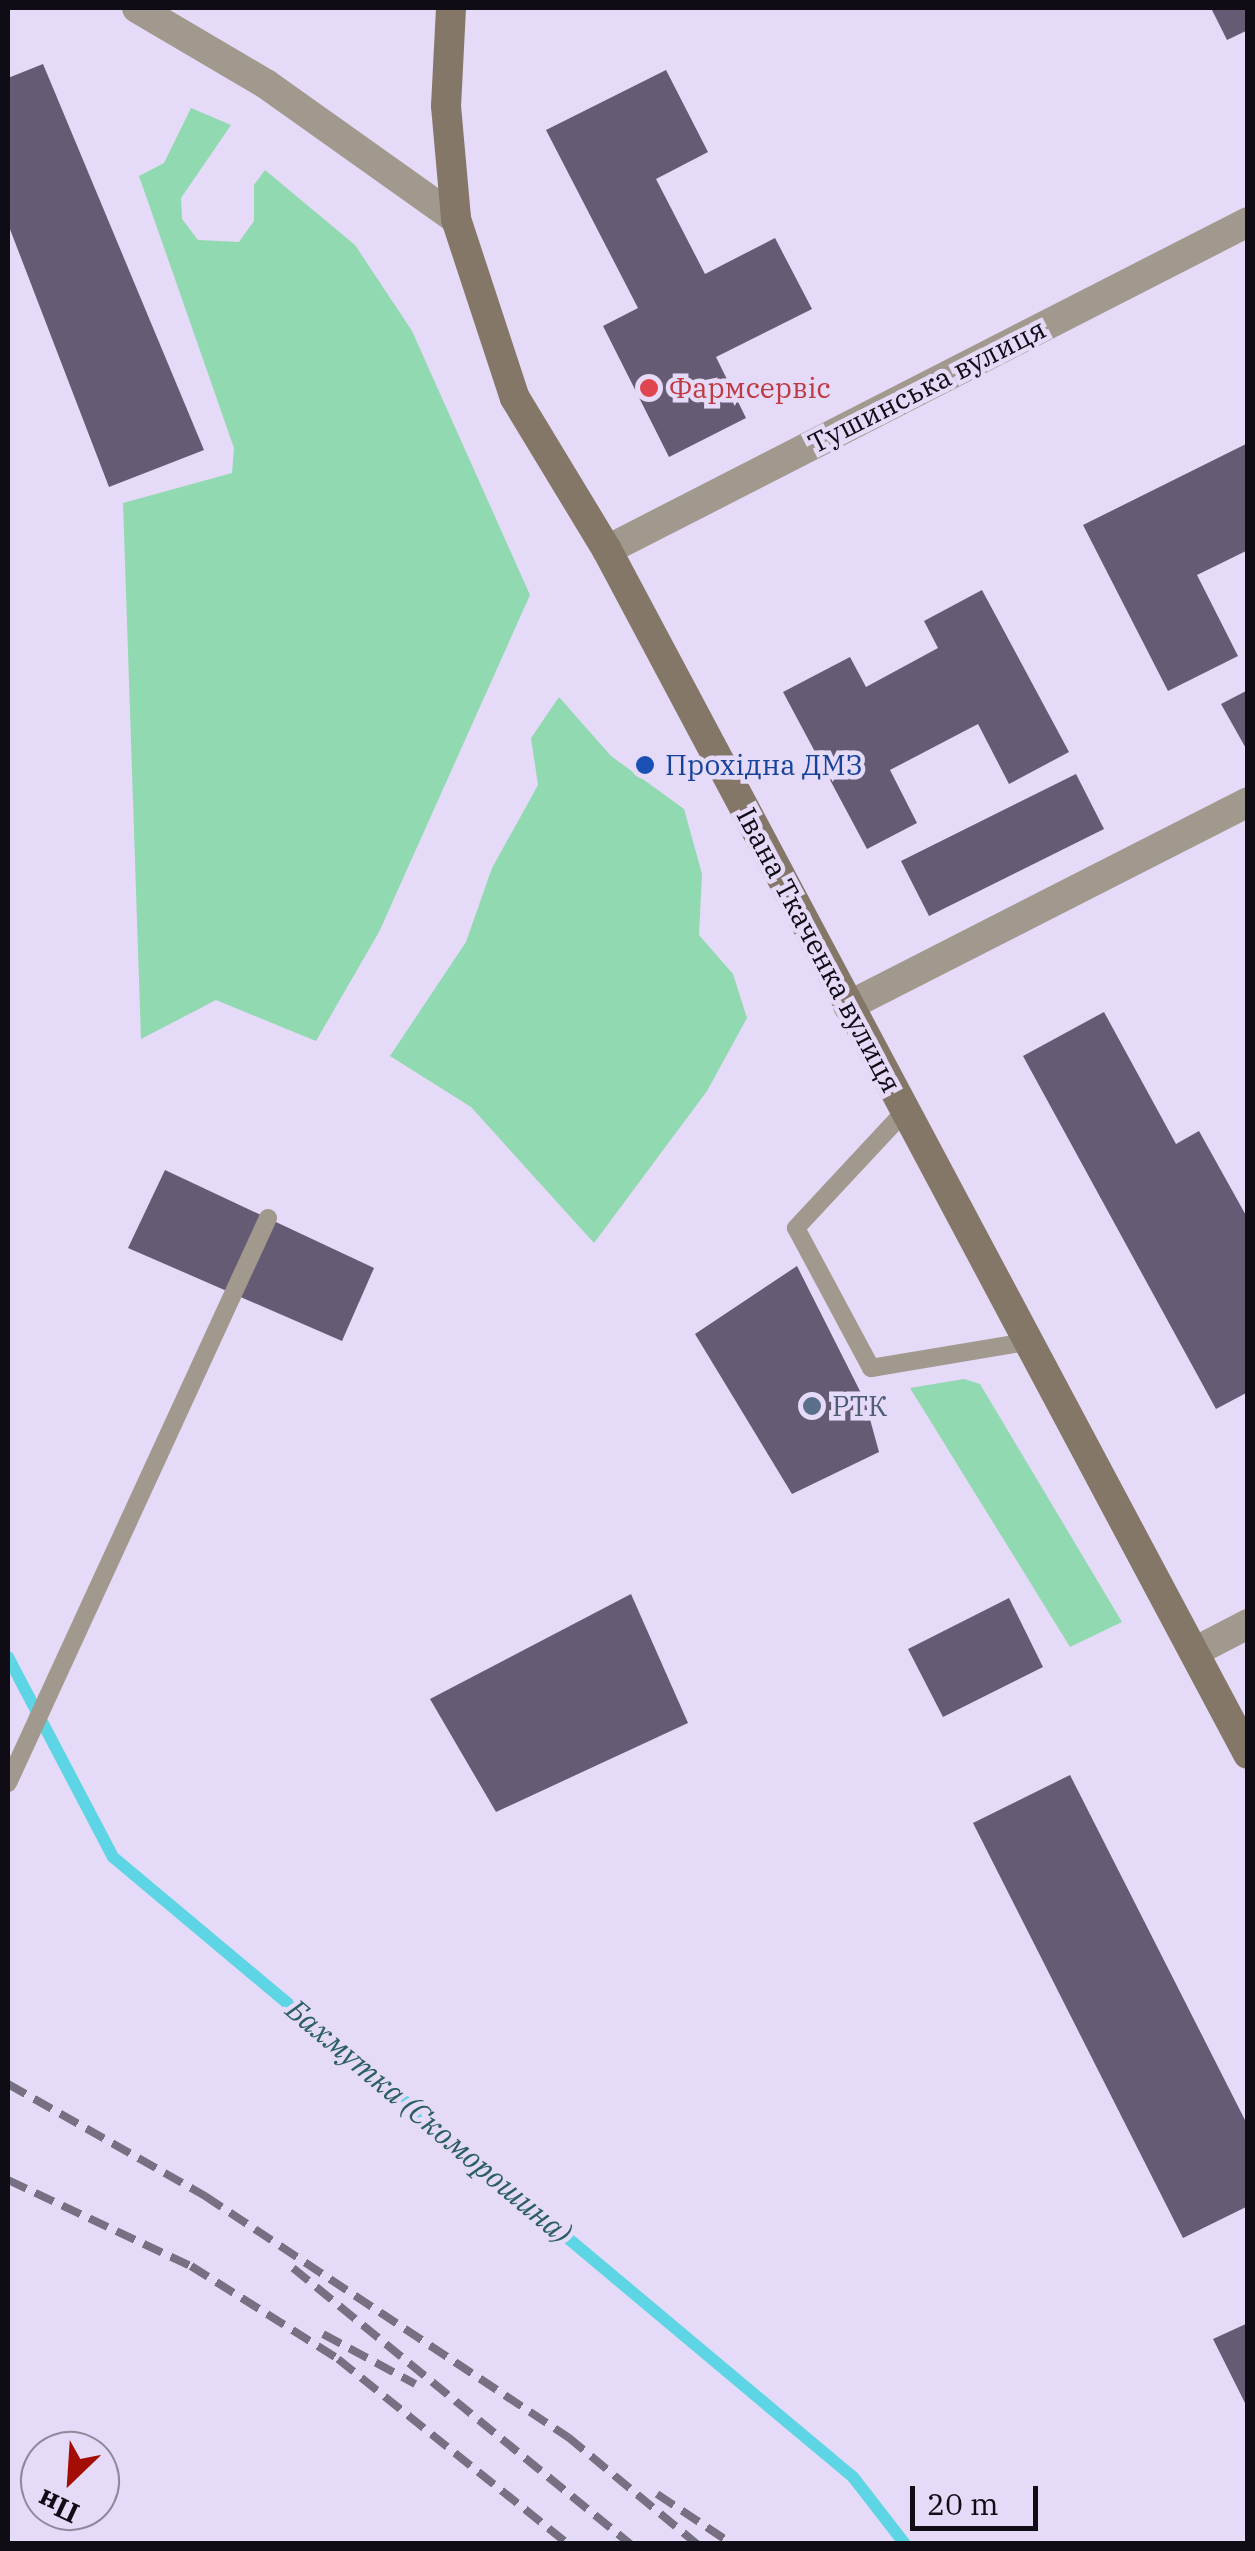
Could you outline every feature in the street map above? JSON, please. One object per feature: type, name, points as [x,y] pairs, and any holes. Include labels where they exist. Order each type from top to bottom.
[{"type":"main road","name":"Івана Ткаченка вулиця","points":[[451,8],[446,106],[456,219],[514,398],[607,550],[848,1006],[1033,1341],[1248,1754]]},
{"type":"street","points":[[138,8],[266,84],[456,219]]},
{"type":"street","name":"Тушинська вулиця","points":[[607,550],[1248,222]]},
{"type":"street","points":[[848,1006],[1248,802]]},
{"type":"street","points":[[1196,1650],[1248,1624]]},
{"type":"lane","points":[[905,1111],[796,1228],[871,1368],[1033,1341]]},
{"type":"lane","points":[[8,1782],[268,1218]]},
{"type":"green space","points":[[191,108],[231,125],[181,198],[182,219],[198,240],[239,242],[254,221],[254,185],[265,170],[355,245],[412,331],[530,595],[379,932],[316,1041],[216,1000],[141,1039],[123,503],[232,473],[234,448],[139,176],[164,163]]},
{"type":"green space","points":[[559,697],[611,756],[684,809],[702,874],[699,935],[733,974],[747,1018],[707,1091],[594,1243],[471,1107],[390,1056],[466,942],[492,868],[538,785],[531,738]]},
{"type":"green space","points":[[964,1379],[980,1384],[1122,1622],[1070,1647],[910,1388]]},
{"type":"building","points":[[1211,8],[1248,8],[1248,30],[1227,40]]},
{"type":"building","points":[[43,64],[204,450],[109,487],[8,224],[8,78]]},
{"type":"building","points":[[666,70],[708,152],[656,179],[705,274],[775,238],[812,309],[716,357],[746,418],[669,457],[603,326],[638,308],[546,130]]},
{"type":"building","points":[[1248,443],[1248,550],[1197,575],[1238,656],[1168,691],[1083,525]]},
{"type":"building","points":[[982,590],[1069,752],[1009,784],[978,724],[890,770],[917,823],[867,849],[783,692],[850,657],[866,687],[938,648],[924,621]]},
{"type":"building","points":[[1248,690],[1248,752],[1221,704]]},
{"type":"building","points":[[1076,774],[1104,829],[929,916],[901,861]]},
{"type":"building","points":[[1104,1012],[1176,1144],[1199,1131],[1248,1219],[1248,1392],[1216,1409],[1023,1056]]},
{"type":"building","points":[[165,1170],[374,1268],[342,1341],[128,1248]]},
{"type":"building","points":[[797,1266],[865,1401],[879,1452],[792,1494],[695,1334]]},
{"type":"building","points":[[631,1594],[688,1723],[496,1812],[430,1699]]},
{"type":"building","points":[[1009,1598],[1043,1667],[943,1717],[908,1649]]},
{"type":"building","points":[[1070,1775],[1248,2126],[1248,2206],[1183,2238],[973,1823]]},
{"type":"building","points":[[1248,2323],[1248,2409],[1213,2339]]},
{"type":"waterway","name":"Бахмутка (Скоморошина)","points":[[8,1657],[113,1857],[853,2477],[905,2544]]},
{"type":"railway","points":[[8,2084],[205,2196],[568,2437],[697,2544]]},
{"type":"railway","points":[[8,2180],[191,2266],[338,2359],[568,2544]]},
{"type":"railway","points":[[293,2268],[630,2544]]},
{"type":"railway","points":[[323,2334],[415,2384]]},
{"type":"railway","points":[[657,2494],[732,2544]]},
{"type":"place","name":"Фармсервіс","points":[[649,388]]},
{"type":"place","name":"Прохідна ДМЗ","points":[[645,765]]},
{"type":"place","name":"РТК","points":[[812,1406]]}]
